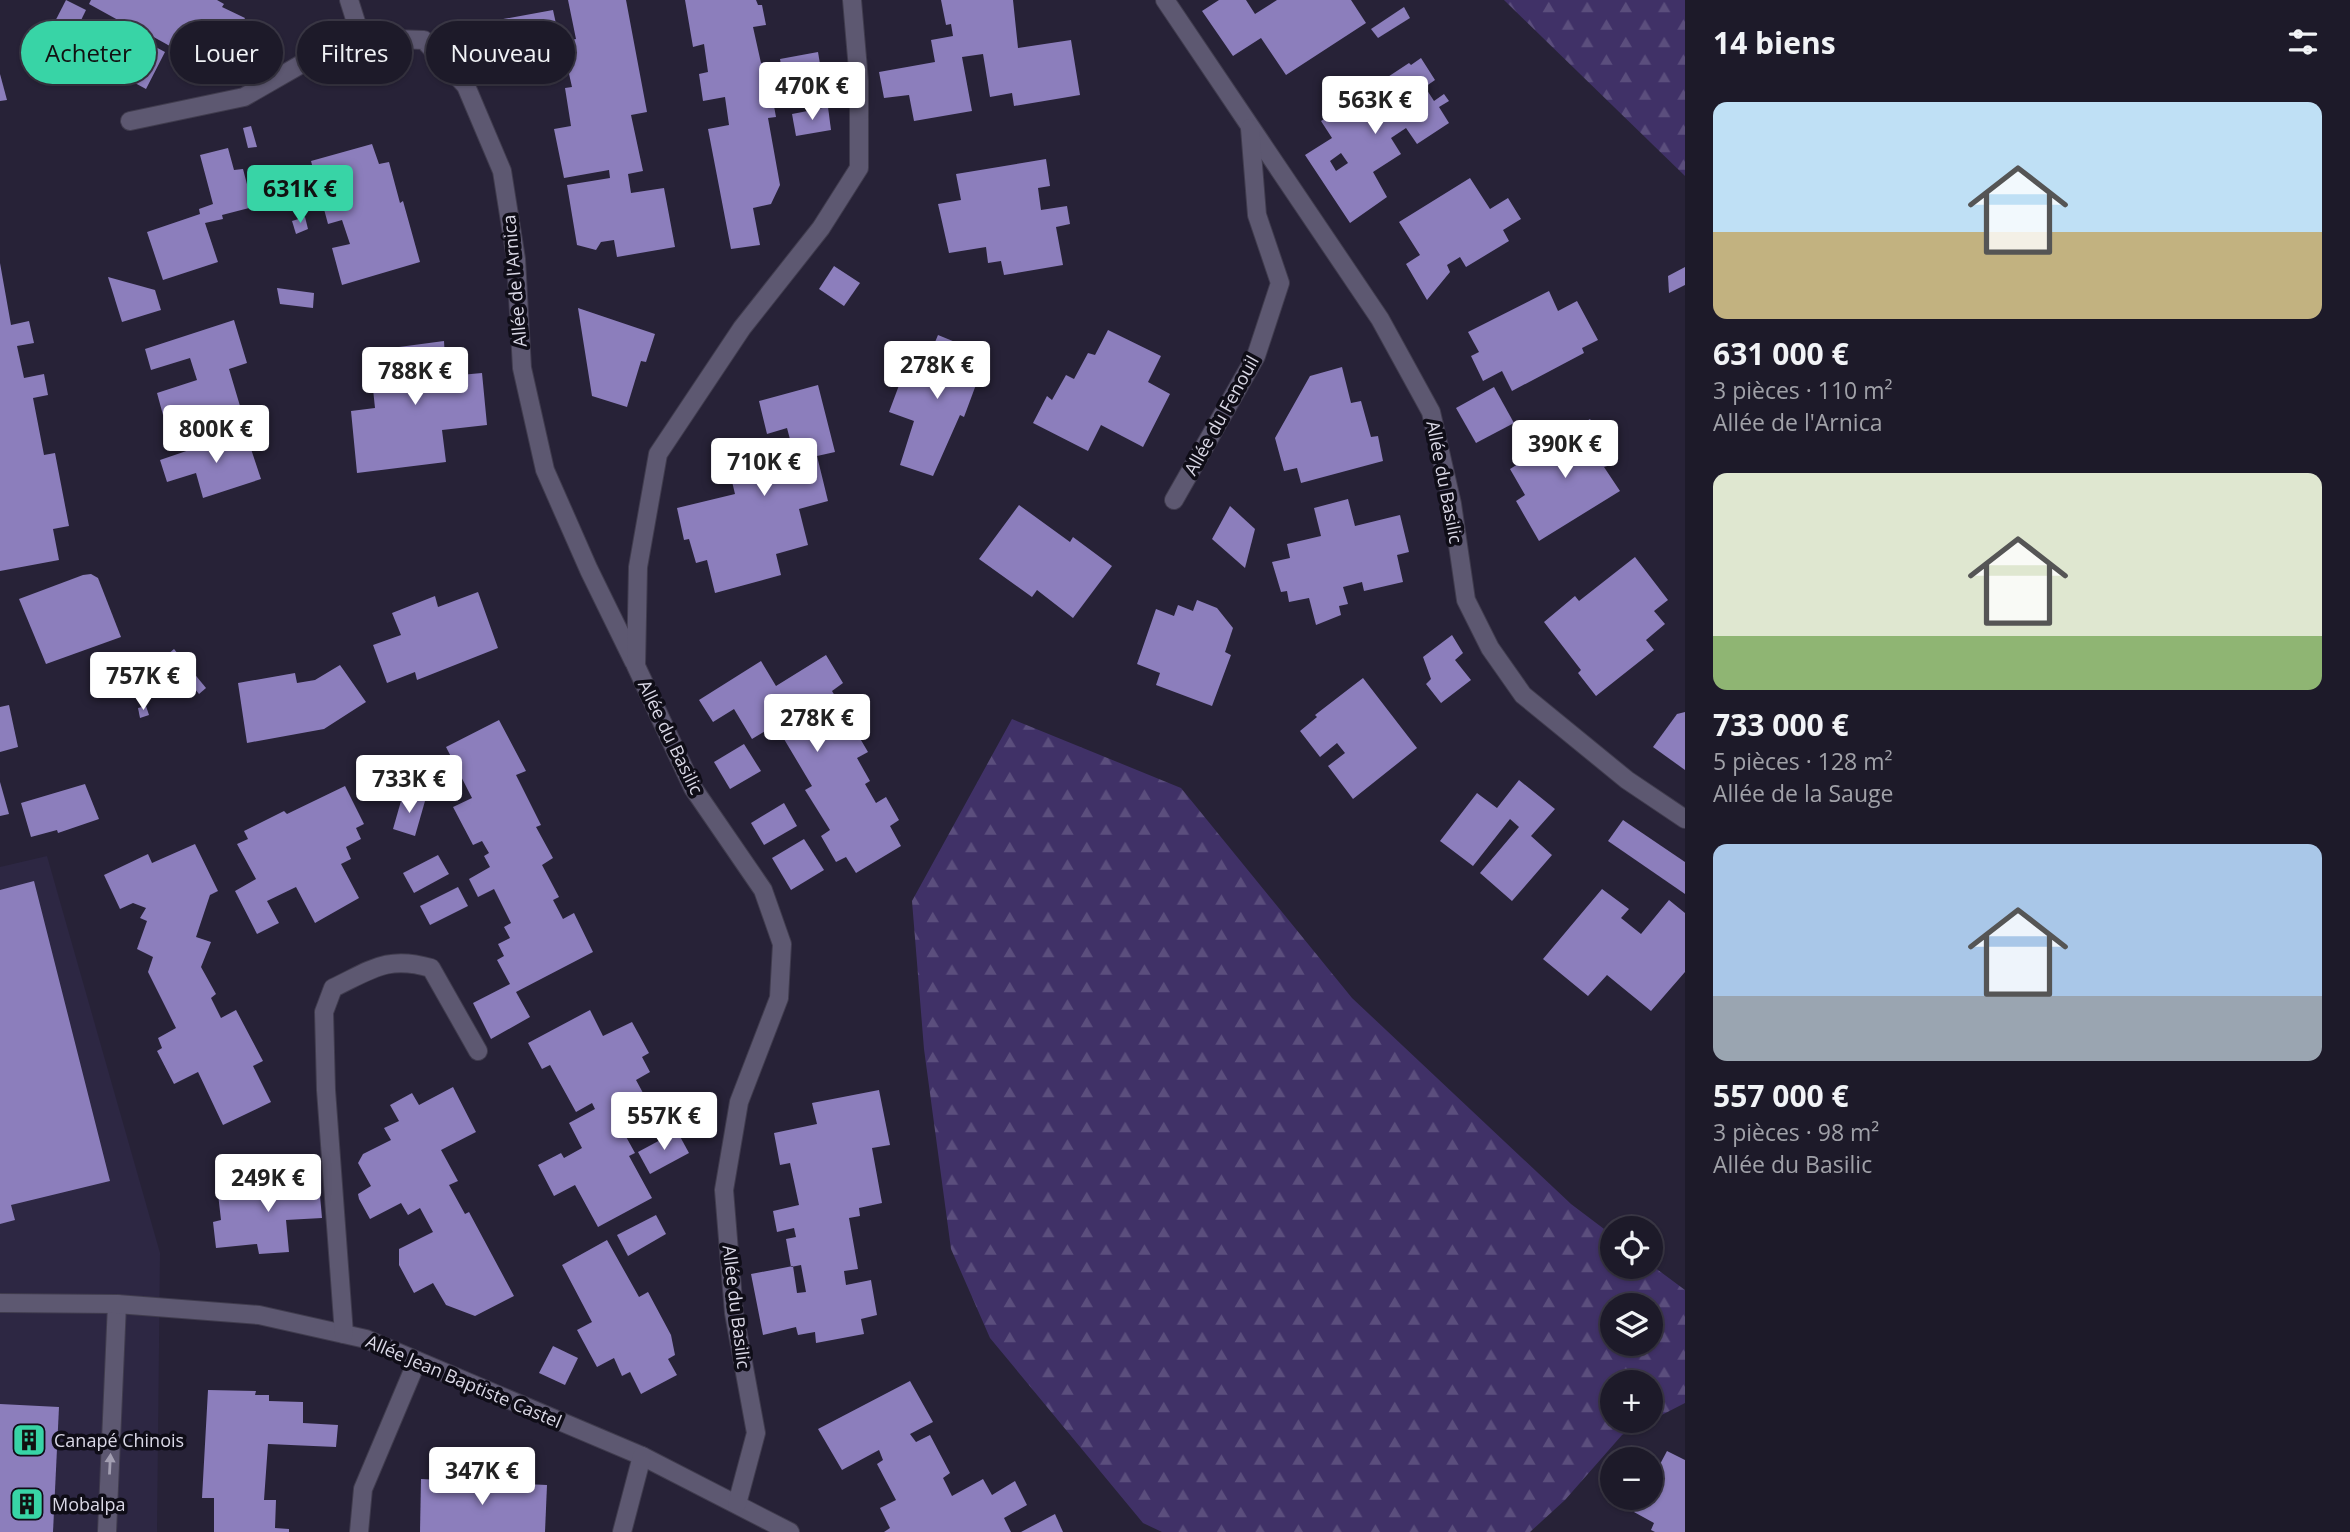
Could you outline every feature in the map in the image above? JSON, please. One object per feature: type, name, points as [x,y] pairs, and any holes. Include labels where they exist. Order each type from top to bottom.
[{"type":"street","points":[[349,0],[356,21]]},
{"type":"street","name":"Allée du Basilic","points":[[737,1504],[756,1433],[734,1313],[724,1190],[740,1102],[779,998],[782,944],[763,890],[694,788],[636,666],[638,568],[659,454],[742,328],[821,228],[859,168],[859,82],[852,0]]},
{"type":"street","name":"Allée du Basilic","points":[[1165,0],[1380,319],[1431,412],[1452,504],[1466,600],[1490,648],[1522,695],[1627,780],[1685,819]]},
{"type":"street","name":"Allée de l'Arnica","points":[[412,40],[424,40],[466,86],[502,171],[516,258],[522,368],[545,470],[589,570],[636,666]]},
{"type":"street","name":"Allée de l'Arnica","points":[[130,121],[244,97],[297,67]]},
{"type":"street","name":"Allée du Fenouil","points":[[1174,500],[1256,356],[1280,284],[1257,215],[1250,125]]},
{"type":"street","points":[[344,1334],[326,1090],[324,1012],[333,988],[383,964],[403,961],[431,968],[478,1051]]},
{"type":"street","name":"Allée Jean Baptiste Castel","points":[[0,1303],[117,1304],[259,1315],[366,1339],[642,1456],[790,1532]]},
{"type":"street","points":[[107,1532],[117,1304]]},
{"type":"street","points":[[359,1532],[363,1489],[417,1361]]},
{"type":"street","points":[[622,1532],[642,1456]]},
{"type":"shaded area","points":[[47,856],[160,1253],[157,1532],[0,1532],[0,867]]},
{"type":"green space","points":[[1504,0],[1685,0],[1685,176]]},
{"type":"green space","points":[[1012,719],[1181,788],[1352,998],[1571,1204],[1600,1226],[1600,1279],[1663,1279],[1663,1274],[1685,1290],[1685,1403],[1663,1414],[1663,1370],[1600,1370],[1600,1433],[1626,1433],[1611,1447],[1600,1447],[1600,1460],[1565,1500],[1530,1532],[1162,1532],[1143,1523],[990,1338],[951,1249],[924,1049],[912,901]]},
{"type":"building","points":[[66,0],[86,10],[81,21],[55,21]]},
{"type":"building","points":[[91,0],[217,0],[224,4],[222,7],[245,18],[243,21],[170,21],[170,46],[156,38],[156,21],[118,21],[89,4]]},
{"type":"building","points":[[568,0],[626,0],[647,112],[631,115],[643,171],[628,174],[631,193],[664,188],[675,247],[617,257],[614,240],[601,242],[596,250],[577,245],[567,185],[610,178],[609,170],[564,178],[554,129],[571,126],[565,88],[575,84],[576,39],[575,21],[572,21]]},
{"type":"building","points":[[685,0],[756,0],[758,5],[762,5],[766,25],[753,27],[761,63],[766,62],[776,117],[768,118],[780,185],[771,204],[753,208],[760,245],[731,249],[708,129],[729,125],[725,97],[703,101],[699,74],[708,72],[704,44],[693,47]]},
{"type":"building","points":[[941,0],[1013,0],[1018,48],[1071,40],[1080,95],[1014,106],[1012,93],[990,97],[983,54],[962,57],[972,111],[914,121],[909,95],[884,98],[879,72],[935,62],[931,40],[953,36],[951,24],[946,25]]},
{"type":"building","points":[[1219,0],[1246,0],[1255,14],[1277,0],[1351,0],[1366,23],[1286,75],[1261,38],[1233,56],[1202,11]]},
{"type":"building","points":[[1404,7],[1410,18],[1378,38],[1371,29]]},
{"type":"building","points":[[553,10],[555,21],[492,21]]},
{"type":"building","points":[[156,47],[165,52],[156,70]]},
{"type":"building","points":[[818,52],[822,76],[784,82],[780,59]]},
{"type":"building","points":[[1421,58],[1435,80],[1425,87],[1434,101],[1444,94],[1449,101],[1439,107],[1449,123],[1417,144],[1406,128],[1391,138],[1401,154],[1373,172],[1387,197],[1350,223],[1305,155],[1332,138],[1321,121],[1409,63],[1411,65]],"holes":[[[1341,153],[1348,163],[1336,171],[1330,161]]]},
{"type":"building","points":[[0,74],[7,100],[0,101]]},
{"type":"building","points":[[828,107],[831,130],[796,136],[792,114]]},
{"type":"building","points":[[251,126],[257,147],[248,148],[243,128]]},
{"type":"building","points":[[372,144],[379,164],[389,162],[420,262],[342,285],[332,248],[350,244],[342,220],[328,224],[311,161]]},
{"type":"building","points":[[228,148],[234,170],[243,169],[253,207],[222,215],[223,219],[205,223],[218,262],[163,280],[147,232],[200,214],[199,209],[213,204],[200,155]]},
{"type":"building","points":[[1046,159],[1050,186],[1038,188],[1041,210],[1067,206],[1070,224],[1056,227],[1063,265],[1004,275],[1001,261],[988,263],[986,247],[949,253],[938,204],[961,200],[956,174]]},
{"type":"building","points":[[1470,178],[1490,209],[1508,198],[1521,219],[1503,230],[1509,241],[1466,267],[1460,257],[1447,265],[1450,272],[1427,300],[1406,264],[1420,255],[1399,222]]},
{"type":"building","points":[[305,217],[308,229],[296,234],[292,221]]},
{"type":"building","points":[[0,263],[11,325],[29,321],[34,343],[17,346],[24,378],[44,374],[48,395],[33,398],[44,455],[55,453],[69,526],[53,529],[59,560],[0,571]]},
{"type":"building","points":[[834,266],[860,283],[844,306],[819,289]]},
{"type":"building","points":[[1685,267],[1685,285],[1669,293],[1668,276]]},
{"type":"building","points":[[108,277],[155,290],[161,310],[122,322]]},
{"type":"building","points":[[277,288],[314,293],[313,308],[280,304]]},
{"type":"building","points":[[1549,291],[1558,311],[1577,301],[1598,340],[1582,348],[1584,353],[1512,391],[1502,371],[1483,381],[1471,356],[1479,352],[1468,332]]},
{"type":"building","points":[[578,308],[655,334],[646,362],[641,361],[627,407],[592,396]]},
{"type":"building","points":[[234,320],[247,363],[229,369],[243,416],[198,430],[190,406],[163,415],[157,393],[197,380],[190,358],[151,370],[145,349]]},
{"type":"building","points":[[1108,330],[1161,356],[1148,382],[1170,394],[1143,447],[1101,425],[1088,451],[1033,423],[1047,396],[1052,400],[1066,375],[1074,379],[1088,353],[1095,355]]},
{"type":"building","points":[[938,335],[987,355],[964,417],[960,415],[933,476],[900,465],[914,421],[889,412],[904,372],[920,378]]},
{"type":"building","points":[[444,341],[445,358],[457,356],[460,375],[482,373],[487,425],[442,430],[446,462],[357,473],[351,411],[375,408],[369,351]]},
{"type":"building","points":[[1342,367],[1351,403],[1361,401],[1371,437],[1378,436],[1383,461],[1301,483],[1297,468],[1284,471],[1275,438],[1310,376]]},
{"type":"building","points":[[818,385],[835,452],[817,456],[828,501],[799,509],[808,545],[776,554],[781,575],[715,593],[707,560],[696,563],[689,539],[684,540],[677,508],[735,494],[729,469],[789,453],[792,463],[796,462],[787,428],[767,434],[759,401]]},
{"type":"building","points":[[1494,387],[1514,423],[1476,443],[1456,408]]},
{"type":"building","points":[[1590,419],[1615,457],[1614,464],[1604,467],[1620,491],[1539,541],[1516,501],[1525,495],[1510,469]]},
{"type":"building","points":[[245,431],[261,479],[203,498],[196,473],[167,482],[160,460]]},
{"type":"building","points":[[1348,499],[1355,526],[1400,515],[1409,552],[1397,555],[1403,582],[1364,591],[1362,582],[1343,587],[1348,604],[1339,606],[1341,615],[1316,625],[1309,598],[1289,602],[1287,591],[1281,592],[1272,562],[1290,558],[1287,544],[1321,536],[1314,508]]},
{"type":"building","points":[[1019,505],[1070,542],[1073,537],[1112,566],[1073,618],[1037,590],[1032,597],[979,559]]},
{"type":"building","points":[[1230,506],[1255,529],[1245,568],[1212,539]]},
{"type":"building","points":[[1635,557],[1668,600],[1654,611],[1665,624],[1646,640],[1654,650],[1596,696],[1578,673],[1581,670],[1544,622],[1575,596],[1579,601]]},
{"type":"building","points":[[91,574],[98,578],[121,637],[46,664],[19,599]]},
{"type":"building","points":[[478,592],[498,648],[417,680],[415,672],[387,683],[373,645],[401,635],[392,613],[435,596],[438,607]]},
{"type":"building","points":[[1197,600],[1217,608],[1233,628],[1225,652],[1231,655],[1212,706],[1156,685],[1160,673],[1137,664],[1156,609],[1174,616],[1178,605],[1193,611]]},
{"type":"building","points":[[1452,635],[1463,653],[1455,660],[1471,680],[1441,703],[1426,684],[1431,679],[1423,657]]},
{"type":"building","points":[[174,649],[206,688],[199,694],[167,655]]},
{"type":"building","points":[[826,655],[843,683],[832,691],[868,752],[857,758],[870,781],[865,784],[876,803],[886,797],[899,820],[890,826],[901,846],[856,873],[846,857],[836,862],[821,836],[830,830],[805,790],[812,786],[781,734],[807,718],[802,709],[752,739],[734,709],[713,722],[699,700],[761,661],[776,686]]},
{"type":"building","points":[[340,665],[366,702],[324,729],[247,743],[238,683],[295,673],[297,683],[315,680]]},
{"type":"building","points":[[1363,678],[1417,748],[1353,799],[1328,766],[1345,753],[1337,743],[1320,757],[1300,731],[1317,717],[1315,715]]},
{"type":"building","points":[[9,705],[18,747],[0,752],[0,707]]},
{"type":"building","points":[[146,706],[149,715],[140,718],[138,708]]},
{"type":"building","points":[[1685,712],[1685,770],[1653,747],[1677,714]]},
{"type":"building","points":[[499,720],[526,771],[516,775],[541,825],[536,827],[553,858],[542,865],[559,897],[553,900],[563,919],[574,913],[593,952],[516,992],[530,1017],[491,1039],[473,1003],[510,984],[497,960],[504,956],[498,944],[510,938],[504,927],[511,923],[494,889],[478,897],[469,879],[490,867],[484,856],[489,853],[482,841],[473,845],[453,807],[472,798],[446,747]]},
{"type":"building","points":[[744,744],[761,771],[730,789],[714,762]]},
{"type":"building","points":[[1519,780],[1555,809],[1531,836],[1552,855],[1512,901],[1480,873],[1519,827],[1510,819],[1473,866],[1440,841],[1477,793],[1497,808]]},
{"type":"building","points":[[0,782],[9,814],[0,816]]},
{"type":"building","points":[[85,784],[99,819],[58,833],[57,830],[31,837],[21,803]]},
{"type":"building","points":[[345,786],[364,824],[356,828],[361,839],[346,847],[351,859],[341,864],[359,898],[315,923],[296,887],[267,901],[279,923],[257,934],[235,891],[256,879],[237,844],[248,839],[244,831]]},
{"type":"building","points":[[403,794],[425,801],[415,836],[393,829]]},
{"type":"building","points":[[784,803],[797,826],[764,845],[751,823]]},
{"type":"building","points":[[1623,820],[1685,862],[1685,894],[1608,841]]},
{"type":"building","points":[[804,839],[824,870],[791,890],[772,858]]},
{"type":"building","points":[[195,844],[218,891],[210,895],[196,937],[211,942],[201,967],[216,994],[211,998],[221,1018],[236,1010],[263,1061],[253,1066],[271,1102],[223,1125],[198,1072],[174,1084],[157,1051],[162,1048],[158,1038],[176,1028],[148,972],[153,957],[137,949],[147,921],[140,918],[146,908],[133,903],[120,909],[104,875],[148,854],[152,863]]},
{"type":"building","points":[[438,855],[449,874],[414,893],[403,873]]},
{"type":"building","points":[[34,881],[110,1181],[11,1205],[15,1220],[0,1224],[0,890]]},
{"type":"building","points":[[458,887],[468,906],[430,925],[420,906]]},
{"type":"building","points":[[1602,889],[1629,909],[1621,918],[1641,934],[1669,900],[1685,913],[1685,972],[1651,1011],[1607,975],[1588,996],[1543,959]]},
{"type":"building","points":[[590,1010],[603,1036],[632,1022],[649,1053],[642,1057],[650,1072],[636,1080],[655,1115],[624,1133],[635,1153],[629,1156],[652,1198],[598,1227],[575,1185],[554,1196],[538,1165],[561,1153],[564,1158],[582,1148],[569,1123],[595,1109],[592,1103],[576,1112],[550,1065],[542,1069],[528,1043]]},
{"type":"building","points":[[453,1087],[476,1132],[441,1150],[458,1181],[449,1185],[465,1214],[469,1212],[514,1296],[475,1316],[446,1305],[433,1283],[414,1293],[399,1265],[399,1249],[433,1232],[420,1208],[408,1215],[401,1203],[370,1219],[358,1194],[371,1186],[358,1163],[363,1154],[391,1140],[384,1128],[399,1121],[390,1105],[412,1093],[419,1105]]},
{"type":"building","points":[[879,1090],[890,1145],[872,1148],[882,1203],[859,1208],[860,1216],[849,1218],[858,1269],[844,1271],[846,1285],[871,1280],[877,1315],[861,1319],[864,1334],[816,1343],[815,1332],[798,1335],[796,1327],[763,1335],[751,1274],[791,1266],[786,1239],[796,1237],[794,1228],[777,1232],[773,1211],[799,1205],[790,1163],[780,1165],[774,1133],[817,1124],[812,1103]],"holes":[[[801,1265],[806,1292],[797,1293],[793,1267]]]},
{"type":"building","points":[[677,1131],[689,1153],[650,1174],[638,1152]]},
{"type":"building","points":[[300,1170],[318,1173],[322,1218],[286,1220],[289,1252],[259,1254],[257,1244],[216,1248],[213,1222],[221,1220],[218,1194],[252,1192],[253,1198],[284,1195],[282,1173]]},
{"type":"building","points":[[656,1215],[666,1234],[628,1256],[617,1235]]},
{"type":"building","points":[[607,1240],[639,1297],[648,1292],[671,1335],[675,1355],[668,1359],[677,1375],[641,1394],[630,1372],[622,1376],[614,1358],[597,1367],[577,1330],[592,1322],[562,1265]]},
{"type":"building","points":[[553,1346],[578,1358],[565,1385],[539,1373]]},
{"type":"building","points":[[910,1381],[933,1422],[910,1434],[916,1442],[930,1435],[950,1473],[943,1478],[952,1496],[983,1479],[992,1495],[1015,1481],[1027,1505],[1004,1518],[1011,1532],[884,1532],[890,1528],[880,1508],[896,1500],[877,1464],[883,1460],[879,1450],[842,1470],[818,1429]]},
{"type":"building","points":[[208,1390],[256,1391],[255,1395],[269,1395],[269,1401],[303,1402],[303,1423],[338,1425],[336,1447],[268,1444],[264,1500],[276,1500],[275,1528],[289,1529],[289,1532],[214,1532],[214,1498],[202,1498]]},
{"type":"building","points":[[0,1404],[59,1407],[53,1532],[0,1532]]},
{"type":"building","points":[[1667,1451],[1685,1460],[1685,1532],[1655,1532],[1651,1530],[1654,1523],[1634,1512],[1663,1510],[1663,1459]]},
{"type":"building","points":[[421,1479],[547,1485],[545,1532],[420,1532]]},
{"type":"building","points":[[1055,1514],[1063,1532],[1021,1532]]},
{"type":"place","name":"Canapé Chinois","points":[[29,1440]]},
{"type":"place","name":"Mobalpa","points":[[27,1504]]}]
